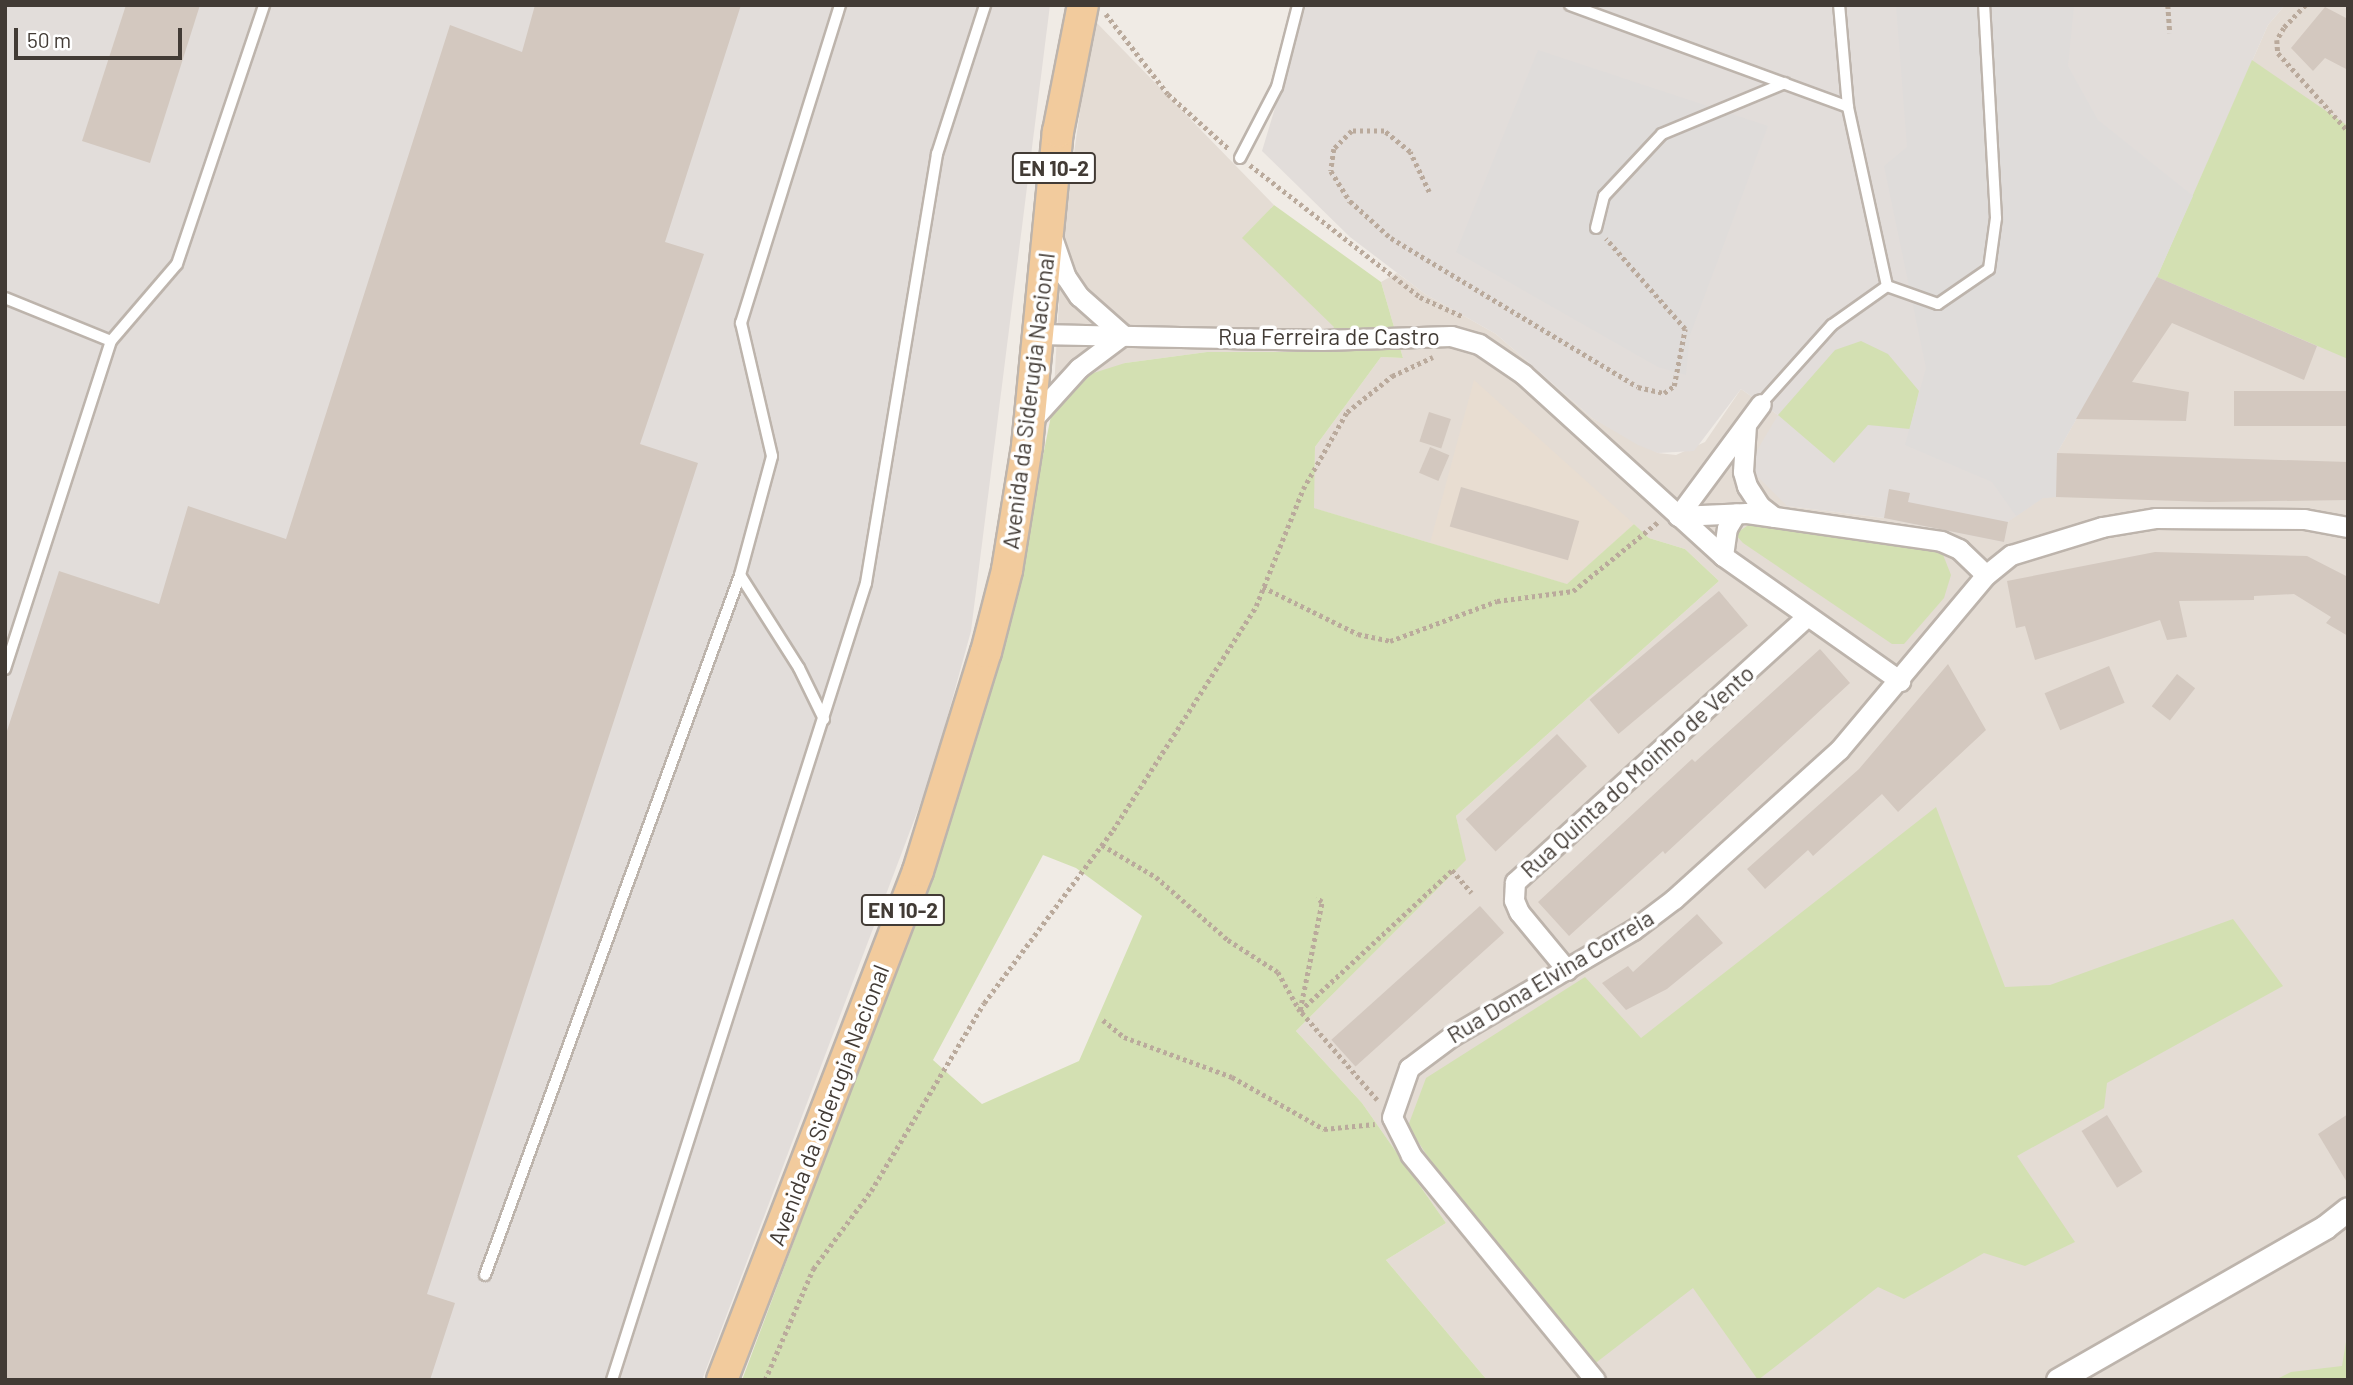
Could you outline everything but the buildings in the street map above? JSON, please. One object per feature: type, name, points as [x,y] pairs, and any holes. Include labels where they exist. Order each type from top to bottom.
[{"type":"main road","name":"Avenida da Siderugia Nacional","points":[[722,1380],[918,871],[964,733],[1007,570],[1029,424],[1058,132],[1083,5]]},
{"type":"street","points":[[1029,424],[1079,368],[1124,335],[1079,296],[1066,277],[1049,222]]},
{"type":"street","name":"Rua Ferreira de Castro","points":[[1038,334],[1322,340],[1451,336],[1469,341],[1523,374],[1723,556],[1805,618],[1900,681]]},
{"type":"street","points":[[1678,516],[1761,404]]},
{"type":"street","points":[[1746,425],[1743,472],[1747,486],[1759,506],[1774,517]]},
{"type":"street","points":[[1678,516],[1736,513],[1941,541],[1959,549],[1986,575],[2011,555],[2049,541],[2156,518],[2304,519],[2348,527]]},
{"type":"street","points":[[1723,556],[1727,528],[1736,513]]},
{"type":"street","name":"Rua Dona Elvina Correia","points":[[1384,1120],[1409,1068],[1430,1050],[1567,970],[1674,899],[1839,750],[1900,681],[1986,575]]},
{"type":"street","name":"Rua Quinta do Moinho de Vento","points":[[1567,970],[1519,912],[1514,900],[1515,882],[1805,618]]},
{"type":"street","points":[[1384,1120],[1433,1185],[1595,1380]]},
{"type":"street","points":[[2058,1380],[2325,1227],[2348,1209]]},
{"type":"lane","points":[[5,669],[111,341],[177,264],[264,5]]},
{"type":"lane","points":[[485,1275],[740,575],[772,456],[741,323],[839,5]]},
{"type":"lane","points":[[612,1380],[866,583],[937,154],[985,5]]},
{"type":"lane","points":[[1240,158],[1277,87],[1297,5]]},
{"type":"lane","points":[[1570,5],[1848,107]]},
{"type":"lane","points":[[1839,5],[1848,107],[1886,286]]},
{"type":"lane","points":[[1886,286],[1938,304],[1989,270],[1996,218],[1984,5]]},
{"type":"lane","points":[[1596,228],[1604,196],[1662,134],[1784,83]]},
{"type":"lane","points":[[1761,404],[1832,325],[1886,286]]},
{"type":"lane","points":[[5,298],[111,341]]},
{"type":"lane","points":[[740,575],[799,668],[824,719]]},
{"type":"path","points":[[1099,5],[1168,94],[1240,158],[1420,297],[1468,319]]},
{"type":"path","points":[[2168,5],[2170,33]]},
{"type":"path","points":[[2306,5],[2284,28],[2277,40],[2278,52],[2348,131]]},
{"type":"path","points":[[1429,192],[1410,152],[1384,131],[1352,131],[1334,149],[1331,171],[1350,201],[1391,238],[1638,387],[1664,393],[1674,386],[1685,329],[1596,228]]},
{"type":"path","points":[[765,1380],[813,1269],[871,1191],[984,1003],[1102,845],[1256,606],[1303,489],[1347,412],[1392,376],[1469,341]]},
{"type":"path","points":[[1263,587],[1358,634],[1390,641],[1497,601],[1573,591],[1650,524],[1678,516]]},
{"type":"path","points":[[1102,845],[1156,877],[1228,940],[1278,972],[1300,1011],[1384,1120],[1324,1129],[1232,1077],[1124,1037],[1103,1020]]},
{"type":"path","points":[[1300,1011],[1452,870],[1472,892]]},
{"type":"path","points":[[1300,1011],[1322,902],[1316,898]]},
{"type":"shaded area","points":[[5,5],[1050,5],[971,631],[932,773],[702,1380],[5,1380]]},
{"type":"shaded area","points":[[1306,5],[2285,5],[2268,25],[2157,277],[2057,453],[2056,497],[2043,498],[2008,522],[2004,542],[1884,518],[1787,506],[1754,473],[1753,457],[1778,415],[1741,389],[1694,451],[1658,453],[1638,445],[1592,418],[1496,334],[1425,294],[1350,237],[1262,151]]},
{"type":"shaded area","points":[[1896,5],[2074,5],[2068,66],[2098,120],[2193,196],[2157,277],[2057,453],[2056,497],[2043,498],[2016,516],[1992,482],[1905,445],[1926,368],[1884,166],[1907,147]]},
{"type":"shaded area","points":[[2285,5],[2348,5],[2348,1380],[1487,1380],[1386,1260],[1446,1223],[1362,1103],[1296,1031],[1465,860],[1456,816],[1719,581],[1685,549],[1649,538],[1634,524],[1567,584],[1313,508],[1315,447],[1381,357],[1403,358],[1381,282],[1397,273],[1425,294],[1496,334],[1592,418],[1658,453],[1676,455],[1705,442],[1741,389],[1778,415],[1787,506],[1884,518],[2008,522],[2057,453],[2157,277],[2268,25]]},
{"type":"shaded area","points":[[1093,19],[1274,205],[1243,238],[1335,327],[1320,353],[1207,352],[1125,363],[1053,406],[1063,231]]},
{"type":"shaded area","points":[[1538,50],[1768,126],[1690,335],[1686,375],[1658,367],[1456,252]]},
{"type":"shaded area","points":[[1474,380],[1634,524],[1567,584],[1430,543]]},
{"type":"green space","points":[[2252,60],[2348,126],[2348,359],[2157,277]]},
{"type":"green space","points":[[1274,205],[1381,282],[1403,358],[1381,357],[1315,447],[1314,508],[1567,584],[1634,524],[1649,538],[1685,549],[1719,581],[1456,816],[1466,860],[1296,1031],[1362,1103],[1446,1223],[1386,1260],[1487,1380],[742,1380],[938,857],[1009,624],[1053,406],[1084,376],[1125,363],[1207,352],[1320,352],[1334,327],[1242,238]],"holes":[[[1043,855],[1076,868],[1142,916],[1079,1061],[982,1104],[933,1060]]]},
{"type":"green space","points":[[1861,341],[1888,354],[1919,391],[1910,429],[1868,425],[1834,463],[1778,415],[1835,350]]},
{"type":"green space","points":[[1750,524],[1830,526],[1940,547],[1951,575],[1944,598],[1904,644],[1892,644],[1743,543],[1735,534]]},
{"type":"green space","points":[[1936,807],[2005,987],[2050,985],[2233,919],[2283,986],[2107,1083],[2104,1108],[2017,1156],[2075,1242],[2025,1266],[1984,1253],[1904,1299],[1878,1287],[1758,1380],[1693,1288],[1593,1365],[1453,1196],[1408,1126],[1426,1078],[1585,977],[1641,1038]]},
{"type":"green space","points":[[2348,1330],[2348,1380],[2275,1380],[2291,1372],[2342,1366]]}]
